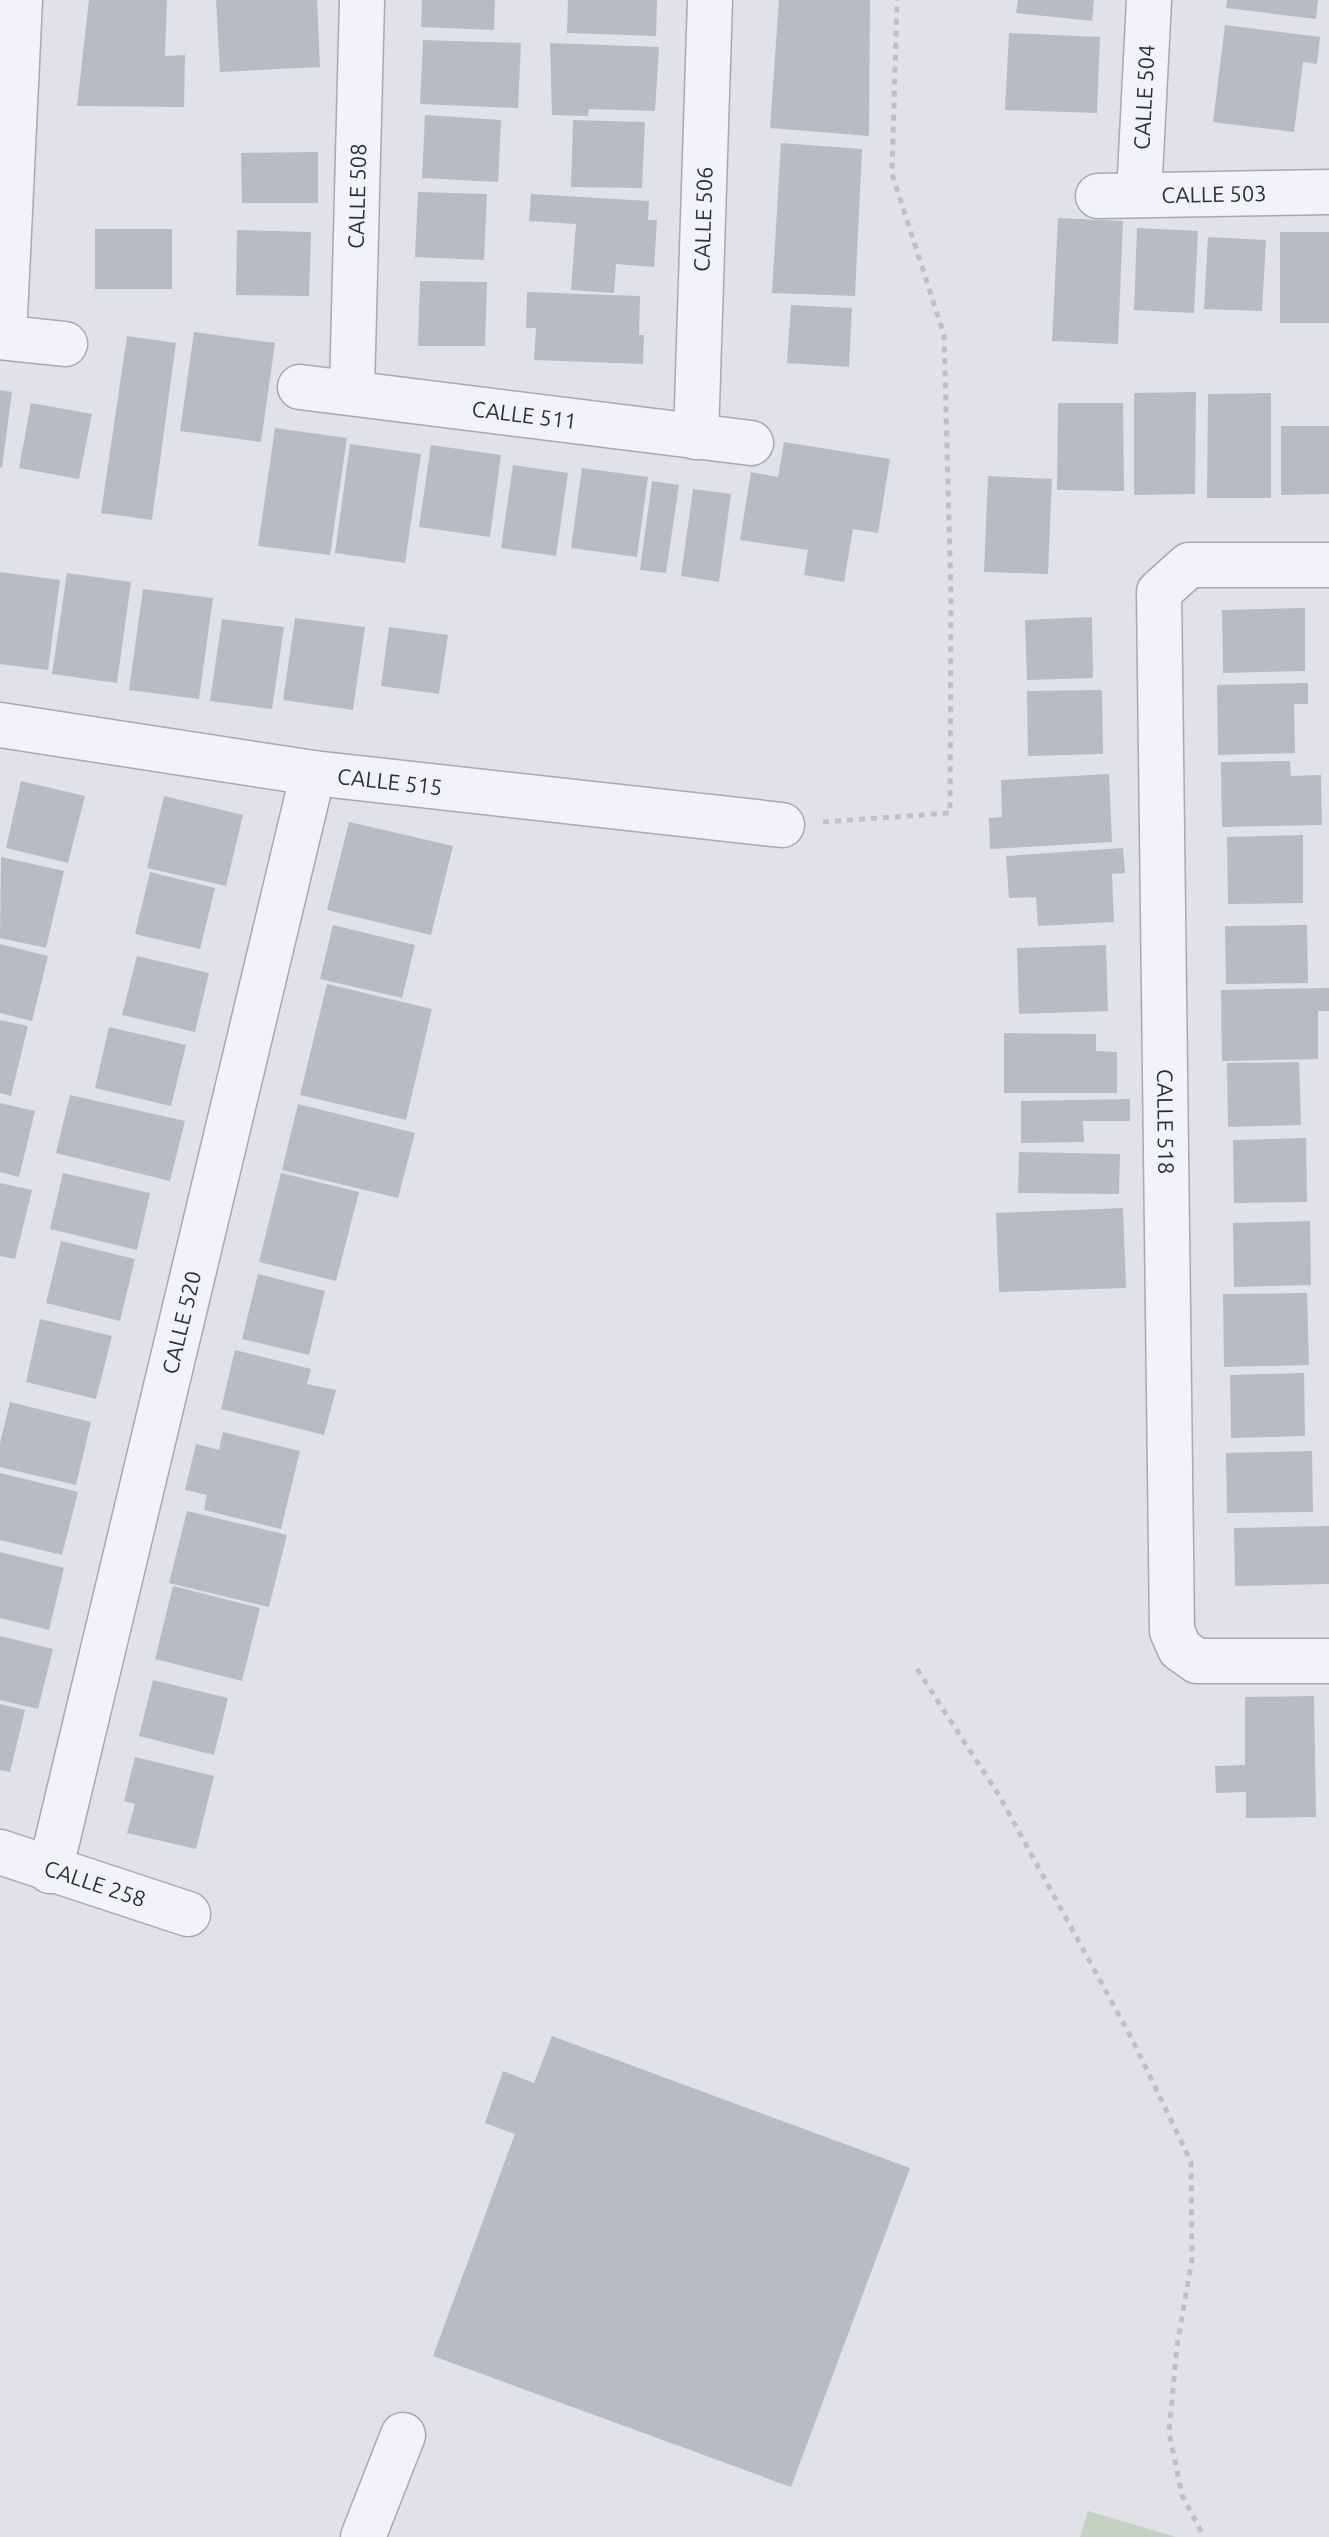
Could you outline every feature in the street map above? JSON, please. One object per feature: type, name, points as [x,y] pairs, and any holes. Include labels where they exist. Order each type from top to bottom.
[{"type":"street","points":[[20,0],[2,337],[65,344]]},
{"type":"street","name":"CALLE 508","points":[[352,390],[362,0]]},
{"type":"street","name":"CALLE 506","points":[[696,437],[710,0]]},
{"type":"street","name":"CALLE 504","points":[[1119,196],[1149,0]]},
{"type":"street","name":"CALLE 503","points":[[1119,196],[1329,192]]},
{"type":"street","name":"CALLE 511","points":[[300,387],[352,390],[751,443]]},
{"type":"street","name":"CALLE 518","points":[[1329,565],[1189,565],[1159,592],[1172,1631],[1180,1649],[1197,1661],[1329,1661]]},
{"type":"street","name":"CALLE 515","points":[[0,725],[313,773],[782,825]]},
{"type":"street","name":"CALLE 520","points":[[50,1871],[313,773]]},
{"type":"street","name":"CALLE 258","points":[[0,1852],[188,1914]]},
{"type":"street","points":[[363,2537],[403,2435]]},
{"type":"path","points":[[782,825],[950,813],[951,596],[944,335],[892,174],[897,0]]},
{"type":"path","points":[[917,1669],[1000,1797],[1132,2039],[1191,2162],[1192,2259],[1177,2346],[1169,2432],[1182,2495],[1204,2537]]},
{"type":"green space","points":[[1088,2511],[1176,2537],[1080,2537]]},
{"type":"building","points":[[89,0],[167,0],[165,56],[185,55],[184,107],[77,106]]},
{"type":"building","points":[[216,0],[317,0],[320,67],[220,72]]},
{"type":"building","points":[[422,0],[495,0],[494,30],[421,27]]},
{"type":"building","points":[[568,0],[657,0],[656,36],[567,33]]},
{"type":"building","points":[[779,0],[870,0],[869,136],[770,128]]},
{"type":"building","points":[[1018,0],[1094,0],[1092,21],[1016,13]]},
{"type":"building","points":[[1227,0],[1318,0],[1316,19],[1226,8]]},
{"type":"building","points":[[1225,25],[1320,37],[1317,64],[1303,62],[1294,132],[1213,122]]},
{"type":"building","points":[[1009,33],[1100,37],[1097,113],[1005,110]]},
{"type":"building","points":[[423,40],[521,43],[518,108],[420,104]]},
{"type":"building","points":[[550,43],[659,47],[655,111],[589,109],[588,116],[552,115]]},
{"type":"building","points":[[425,115],[501,120],[498,182],[422,178]]},
{"type":"building","points":[[573,120],[645,122],[642,188],[571,187]]},
{"type":"building","points":[[781,143],[862,149],[855,296],[772,293]]},
{"type":"building","points":[[318,152],[318,203],[242,203],[241,153]]},
{"type":"building","points":[[418,192],[487,194],[484,260],[415,257]]},
{"type":"building","points":[[531,194],[649,201],[648,220],[657,220],[654,267],[616,264],[614,293],[571,290],[576,224],[529,221]]},
{"type":"building","points":[[1058,218],[1123,221],[1118,344],[1052,341]]},
{"type":"building","points":[[1137,228],[1198,231],[1194,313],[1134,310]]},
{"type":"building","points":[[95,229],[172,229],[172,289],[95,289]]},
{"type":"building","points":[[237,230],[311,232],[309,296],[236,295]]},
{"type":"building","points":[[1280,232],[1329,232],[1329,323],[1280,323]]},
{"type":"building","points":[[1208,237],[1266,240],[1262,311],[1204,309]]},
{"type":"building","points":[[420,281],[487,282],[485,346],[418,346]]},
{"type":"building","points":[[527,292],[640,296],[639,335],[644,335],[643,364],[534,360],[536,328],[526,328]]},
{"type":"building","points":[[791,305],[852,308],[849,367],[787,363]]},
{"type":"building","points":[[194,332],[275,343],[261,442],[180,431]]},
{"type":"building","points":[[127,336],[176,343],[152,520],[101,513]]},
{"type":"building","points":[[0,390],[12,392],[2,468],[0,467]]},
{"type":"building","points":[[1196,392],[1195,494],[1134,495],[1134,393]]},
{"type":"building","points":[[1271,393],[1271,498],[1207,498],[1208,394]]},
{"type":"building","points":[[31,403],[92,414],[79,479],[19,468]]},
{"type":"building","points":[[1058,403],[1123,403],[1124,491],[1057,490]]},
{"type":"building","points":[[1281,426],[1329,426],[1329,494],[1281,495]]},
{"type":"building","points":[[275,428],[347,438],[330,555],[258,546]]},
{"type":"building","points":[[784,442],[890,459],[878,533],[853,529],[844,582],[804,575],[808,550],[740,540],[751,472],[778,477]]},
{"type":"building","points":[[350,444],[421,454],[405,563],[335,553]]},
{"type":"building","points":[[431,445],[501,455],[490,537],[419,527]]},
{"type":"building","points":[[513,465],[568,473],[556,556],[501,548]]},
{"type":"building","points":[[582,468],[648,477],[637,557],[571,548]]},
{"type":"building","points":[[988,476],[1052,479],[1048,574],[984,572]]},
{"type":"building","points":[[652,481],[679,485],[666,573],[640,570]]},
{"type":"building","points":[[693,489],[731,494],[719,582],[681,576]]},
{"type":"building","points":[[0,572],[60,580],[48,670],[0,664]]},
{"type":"building","points":[[67,573],[131,582],[117,683],[52,674]]},
{"type":"building","points":[[143,589],[213,598],[199,699],[129,690]]},
{"type":"building","points":[[1305,608],[1305,671],[1223,673],[1222,610]]},
{"type":"building","points":[[1092,617],[1093,678],[1027,680],[1025,620]]},
{"type":"building","points":[[295,618],[365,627],[353,710],[283,700]]},
{"type":"building","points":[[222,619],[284,627],[272,709],[210,701]]},
{"type":"building","points":[[389,627],[448,635],[439,694],[381,686]]},
{"type":"building","points":[[1308,683],[1308,704],[1294,704],[1295,753],[1218,755],[1217,685]]},
{"type":"building","points":[[1102,690],[1103,754],[1028,756],[1027,691]]},
{"type":"building","points":[[1290,761],[1291,776],[1321,775],[1322,825],[1222,827],[1221,762]]},
{"type":"building","points":[[1109,774],[1112,842],[990,849],[989,818],[1002,817],[1001,780]]},
{"type":"building","points":[[21,781],[85,796],[68,863],[6,848]]},
{"type":"building","points":[[164,796],[243,815],[226,886],[147,868]]},
{"type":"building","points":[[349,822],[453,846],[431,935],[327,910]]},
{"type":"building","points":[[1303,835],[1303,903],[1228,904],[1227,837]]},
{"type":"building","points":[[1123,848],[1125,873],[1112,874],[1114,922],[1038,926],[1036,897],[1009,898],[1006,856]]},
{"type":"building","points":[[1,857],[64,871],[46,948],[0,938]]},
{"type":"building","points":[[150,872],[215,888],[200,949],[135,934]]},
{"type":"building","points":[[333,925],[415,945],[402,998],[320,979]]},
{"type":"building","points":[[1307,925],[1308,983],[1226,984],[1225,926]]},
{"type":"building","points":[[0,944],[48,956],[32,1021],[0,1013]]},
{"type":"building","points":[[1106,945],[1108,1011],[1019,1014],[1017,948]]},
{"type":"building","points":[[137,956],[209,973],[195,1032],[122,1015]]},
{"type":"building","points":[[327,984],[432,1009],[406,1120],[300,1095]]},
{"type":"building","points":[[1329,988],[1329,1011],[1318,1011],[1318,1059],[1222,1061],[1221,990]]},
{"type":"building","points":[[0,1020],[28,1026],[11,1096],[0,1093]]},
{"type":"building","points":[[109,1027],[186,1045],[171,1106],[95,1088]]},
{"type":"building","points":[[1004,1033],[1096,1034],[1096,1051],[1117,1052],[1117,1093],[1004,1093]]},
{"type":"building","points":[[1299,1062],[1301,1125],[1228,1127],[1227,1063]]},
{"type":"building","points":[[70,1095],[185,1121],[170,1181],[56,1153]]},
{"type":"building","points":[[1130,1099],[1130,1121],[1083,1121],[1084,1142],[1021,1143],[1021,1101]]},
{"type":"building","points":[[0,1103],[35,1111],[19,1177],[0,1172]]},
{"type":"building","points":[[298,1104],[415,1133],[398,1198],[282,1170]]},
{"type":"building","points":[[1306,1138],[1307,1202],[1234,1203],[1233,1140]]},
{"type":"building","points":[[1019,1152],[1120,1154],[1119,1194],[1018,1193]]},
{"type":"building","points":[[63,1173],[150,1193],[137,1250],[50,1229]]},
{"type":"building","points":[[281,1173],[359,1192],[336,1281],[259,1262]]},
{"type":"building","points":[[0,1183],[32,1190],[15,1259],[0,1256]]},
{"type":"building","points":[[1123,1208],[1126,1288],[999,1292],[996,1213]]},
{"type":"building","points":[[1310,1221],[1311,1285],[1234,1287],[1233,1223]]},
{"type":"building","points":[[61,1241],[135,1259],[120,1321],[46,1303]]},
{"type":"building","points":[[258,1274],[325,1291],[309,1355],[242,1339]]},
{"type":"building","points":[[1307,1293],[1309,1365],[1224,1367],[1223,1294]]},
{"type":"building","points":[[40,1319],[112,1336],[96,1399],[26,1382]]},
{"type":"building","points":[[235,1350],[311,1369],[307,1384],[336,1390],[324,1435],[221,1409]]},
{"type":"building","points":[[1304,1373],[1305,1436],[1231,1438],[1230,1375]]},
{"type":"building","points":[[10,1402],[91,1422],[76,1485],[0,1467],[0,1443]]},
{"type":"building","points":[[223,1432],[300,1451],[281,1529],[204,1510],[207,1495],[185,1490],[196,1444],[219,1450]]},
{"type":"building","points":[[1312,1451],[1313,1512],[1227,1513],[1226,1453]]},
{"type":"building","points":[[0,1473],[78,1492],[62,1555],[0,1540]]},
{"type":"building","points":[[187,1511],[287,1535],[269,1607],[169,1583]]},
{"type":"building","points":[[1329,1526],[1329,1584],[1235,1586],[1234,1528]]},
{"type":"building","points":[[0,1552],[64,1568],[49,1630],[0,1618]]},
{"type":"building","points":[[173,1586],[260,1608],[242,1681],[155,1659]]},
{"type":"building","points":[[0,1636],[53,1649],[38,1709],[0,1700]]},
{"type":"building","points":[[153,1680],[228,1698],[214,1755],[139,1736]]},
{"type":"building","points":[[1314,1696],[1316,1817],[1246,1818],[1246,1792],[1216,1793],[1215,1766],[1245,1765],[1245,1697]]},
{"type":"building","points":[[0,1704],[25,1710],[10,1772],[0,1770]]},
{"type":"building","points":[[135,1757],[214,1776],[196,1849],[127,1833],[135,1804],[124,1801]]},
{"type":"building","points":[[552,2036],[910,2168],[791,2487],[433,2356],[515,2134],[485,2123],[503,2071],[534,2083]]}]
